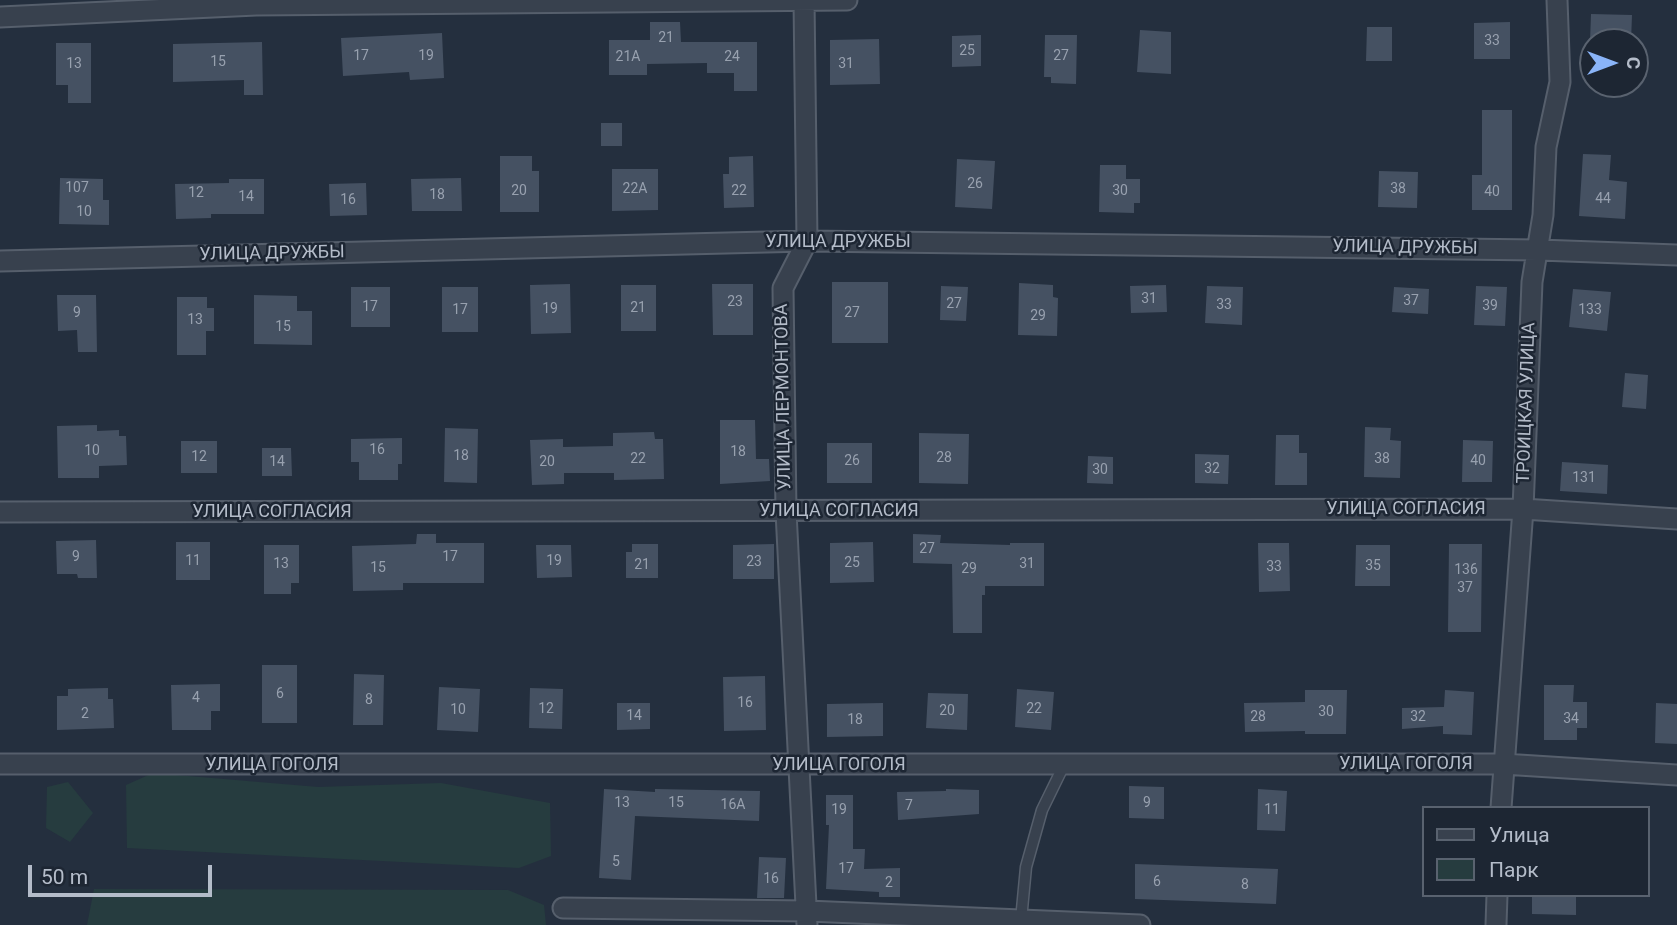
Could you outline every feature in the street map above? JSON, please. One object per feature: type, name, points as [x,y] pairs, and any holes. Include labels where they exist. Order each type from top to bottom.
[{"type":"street","name":"УЛИЦА ЛЕРМОНТОВА","points":[[804,0],[807,241],[783,288],[786,512],[807,918]]},
{"type":"street","points":[[0,17],[256,5],[847,0]]},
{"type":"street","name":"ТРОИЦКАЯ УЛИЦА","points":[[1501,806],[1523,509],[1532,282],[1543,215],[1546,147],[1560,82],[1557,0]]},
{"type":"street","name":"УЛИЦА ДРУЖБЫ","points":[[0,261],[807,241],[1539,250],[1677,255]]},
{"type":"street","name":"УЛИЦА СОГЛАСИЯ","points":[[0,512],[1523,509],[1677,519]]},
{"type":"street","name":"УЛИЦА ГОГОЛЯ","points":[[0,764],[1503,764],[1677,775]]},
{"type":"street","points":[[1496,925],[1497,897]]},
{"type":"street","points":[[563,908],[807,918],[1021,920],[1140,925]]},
{"type":"lane","points":[[1021,920],[1026,867],[1042,810],[1064,765]]},
{"type":"green space","points":[[153,773],[318,787],[441,783],[550,803],[551,856],[519,868],[127,848],[126,785]]},
{"type":"green space","points":[[68,782],[93,813],[70,842],[46,828],[47,787]]},
{"type":"green space","points":[[94,889],[508,890],[544,905],[546,925],[87,925]]},
{"type":"building","points":[[1591,14],[1632,15],[1632,28],[1590,28]]},
{"type":"building","points":[[650,22],[680,22],[681,42],[757,42],[757,91],[734,91],[734,73],[707,73],[707,63],[647,64],[647,75],[609,75],[609,40],[650,40]]},
{"type":"building","points":[[1510,22],[1510,59],[1474,59],[1474,23]]},
{"type":"building","points":[[1367,27],[1392,27],[1392,61],[1366,61]]},
{"type":"building","points":[[1140,30],[1171,32],[1171,74],[1137,72]]},
{"type":"building","points":[[442,33],[444,78],[410,80],[409,72],[343,76],[341,38]]},
{"type":"building","points":[[981,35],[981,66],[952,67],[952,36]]},
{"type":"building","points":[[1045,35],[1077,35],[1076,84],[1051,83],[1051,77],[1044,77]]},
{"type":"building","points":[[879,39],[880,84],[830,85],[830,40]]},
{"type":"building","points":[[262,42],[263,95],[244,95],[244,80],[173,82],[173,44]]},
{"type":"building","points":[[56,43],[91,43],[91,103],[68,103],[68,85],[56,85]]},
{"type":"building","points":[[1482,110],[1512,110],[1512,210],[1472,210],[1472,175],[1482,175]]},
{"type":"building","points":[[601,123],[622,123],[622,146],[601,146]]},
{"type":"building","points":[[1583,154],[1611,155],[1609,180],[1627,182],[1625,219],[1579,216]]},
{"type":"building","points":[[500,156],[532,156],[532,171],[539,171],[539,212],[500,212]]},
{"type":"building","points":[[753,156],[754,207],[724,208],[723,174],[729,174],[729,157]]},
{"type":"building","points":[[957,159],[995,161],[992,209],[955,207]]},
{"type":"building","points":[[1100,165],[1126,165],[1126,179],[1140,179],[1140,203],[1134,203],[1134,213],[1099,212]]},
{"type":"building","points":[[612,169],[658,169],[658,210],[612,211]]},
{"type":"building","points":[[1379,171],[1418,172],[1417,208],[1378,207]]},
{"type":"building","points":[[60,178],[103,179],[103,200],[109,200],[109,225],[59,224]]},
{"type":"building","points":[[461,178],[462,211],[412,211],[411,179]]},
{"type":"building","points":[[229,179],[264,179],[264,214],[211,214],[211,218],[176,219],[175,184],[229,183]]},
{"type":"building","points":[[366,183],[367,215],[330,216],[329,184]]},
{"type":"building","points":[[832,282],[888,282],[888,343],[832,343]]},
{"type":"building","points":[[1019,283],[1053,285],[1053,297],[1058,298],[1057,336],[1018,335]]},
{"type":"building","points":[[570,284],[571,333],[531,334],[530,285]]},
{"type":"building","points":[[712,284],[753,284],[753,335],[713,335]]},
{"type":"building","points":[[621,285],[656,285],[656,331],[621,331]]},
{"type":"building","points":[[1166,285],[1167,312],[1131,313],[1130,286]]},
{"type":"building","points":[[941,286],[968,287],[966,321],[940,320]]},
{"type":"building","points":[[1207,286],[1243,287],[1242,325],[1205,323]]},
{"type":"building","points":[[1476,286],[1507,287],[1505,326],[1474,325]]},
{"type":"building","points":[[351,287],[390,287],[390,327],[351,327]]},
{"type":"building","points":[[442,287],[478,287],[478,332],[442,332]]},
{"type":"building","points":[[1394,287],[1429,289],[1428,314],[1392,312]]},
{"type":"building","points":[[1573,289],[1611,292],[1607,331],[1569,327]]},
{"type":"building","points":[[57,295],[96,295],[97,352],[78,352],[77,330],[58,331]]},
{"type":"building","points":[[254,295],[297,296],[297,311],[312,311],[312,345],[254,344]]},
{"type":"building","points":[[177,297],[207,297],[207,308],[214,308],[214,331],[206,331],[206,355],[177,355]]},
{"type":"building","points":[[1625,373],[1648,375],[1646,409],[1622,407]]},
{"type":"building","points":[[720,420],[755,420],[756,459],[769,459],[770,481],[720,484]]},
{"type":"building","points":[[97,425],[97,431],[119,430],[119,436],[126,436],[127,465],[99,466],[99,478],[58,478],[57,426]]},
{"type":"building","points":[[1365,427],[1391,428],[1390,440],[1401,441],[1400,478],[1364,477]]},
{"type":"building","points":[[445,428],[478,429],[477,483],[444,482]]},
{"type":"building","points":[[654,432],[655,439],[663,439],[664,479],[614,480],[614,473],[564,473],[564,484],[532,485],[530,440],[563,439],[563,447],[613,446],[613,433]]},
{"type":"building","points":[[919,433],[969,434],[968,484],[919,483]]},
{"type":"building","points":[[1276,435],[1299,435],[1299,453],[1307,453],[1307,485],[1275,485]]},
{"type":"building","points":[[402,438],[402,464],[398,464],[398,480],[359,480],[359,462],[351,462],[351,439]]},
{"type":"building","points":[[1463,440],[1493,441],[1492,482],[1462,482]]},
{"type":"building","points":[[181,441],[217,441],[217,473],[181,473]]},
{"type":"building","points":[[827,443],[872,443],[872,483],[827,483]]},
{"type":"building","points":[[262,448],[291,448],[292,476],[262,476]]},
{"type":"building","points":[[1195,454],[1229,455],[1228,484],[1195,483]]},
{"type":"building","points":[[1088,456],[1113,457],[1113,484],[1087,483]]},
{"type":"building","points":[[1562,462],[1608,465],[1607,494],[1560,491]]},
{"type":"building","points":[[417,534],[436,534],[436,543],[484,543],[484,583],[403,583],[403,590],[353,591],[352,546],[416,544]]},
{"type":"building","points":[[913,534],[941,535],[940,543],[1044,543],[1044,586],[985,586],[985,595],[982,595],[982,633],[953,633],[952,564],[913,563]]},
{"type":"building","points":[[96,540],[97,578],[57,574],[56,541]]},
{"type":"building","points":[[176,542],[210,542],[210,580],[176,580]]},
{"type":"building","points":[[873,542],[874,582],[830,583],[830,543]]},
{"type":"building","points":[[1258,543],[1289,543],[1290,591],[1259,592]]},
{"type":"building","points":[[632,544],[658,544],[658,578],[626,578],[626,552],[632,552]]},
{"type":"building","points":[[774,544],[774,579],[733,579],[733,545]]},
{"type":"building","points":[[1449,544],[1482,544],[1481,632],[1448,632]]},
{"type":"building","points":[[264,545],[299,545],[299,583],[291,583],[291,594],[264,594]]},
{"type":"building","points":[[536,545],[571,545],[572,577],[537,578]]},
{"type":"building","points":[[1356,545],[1390,545],[1390,586],[1355,586]]},
{"type":"building","points":[[262,665],[297,665],[297,723],[262,723]]},
{"type":"building","points":[[354,674],[384,675],[383,725],[353,725]]},
{"type":"building","points":[[765,676],[766,730],[724,731],[723,677]]},
{"type":"building","points":[[220,684],[220,711],[211,711],[211,730],[172,730],[171,685]]},
{"type":"building","points":[[1544,685],[1574,685],[1573,702],[1587,702],[1587,728],[1577,728],[1577,740],[1544,740]]},
{"type":"building","points":[[439,687],[480,689],[478,732],[437,730]]},
{"type":"building","points":[[108,688],[108,699],[113,699],[114,728],[57,730],[57,696],[68,696],[68,689]]},
{"type":"building","points":[[530,688],[563,689],[562,729],[529,728]]},
{"type":"building","points":[[1017,689],[1054,692],[1051,730],[1015,727]]},
{"type":"building","points":[[1305,690],[1347,690],[1346,734],[1305,734],[1305,731],[1245,732],[1244,703],[1305,702]]},
{"type":"building","points":[[1445,690],[1474,692],[1472,735],[1443,734],[1443,726],[1402,729],[1402,708],[1444,707]]},
{"type":"building","points":[[928,693],[968,694],[967,730],[926,728]]},
{"type":"building","points":[[617,703],[650,703],[650,729],[617,730]]},
{"type":"building","points":[[883,703],[883,736],[827,737],[827,704]]},
{"type":"building","points":[[1656,703],[1677,704],[1677,744],[1655,743]]},
{"type":"building","points":[[1129,786],[1164,787],[1164,819],[1129,818]]},
{"type":"building","points":[[604,789],[655,792],[655,789],[760,791],[759,821],[635,816],[631,880],[599,878]]},
{"type":"building","points":[[1258,789],[1287,791],[1285,831],[1257,830]]},
{"type":"building","points":[[979,790],[979,814],[898,820],[897,792]]},
{"type":"building","points":[[826,795],[853,795],[853,849],[865,849],[864,869],[900,868],[900,897],[879,897],[879,892],[826,889],[829,825],[826,825]]},
{"type":"building","points":[[759,857],[786,858],[784,898],[757,898]]},
{"type":"building","points":[[1135,864],[1278,869],[1276,904],[1135,899]]},
{"type":"building","points":[[1532,897],[1576,897],[1576,915],[1532,914]]}]
